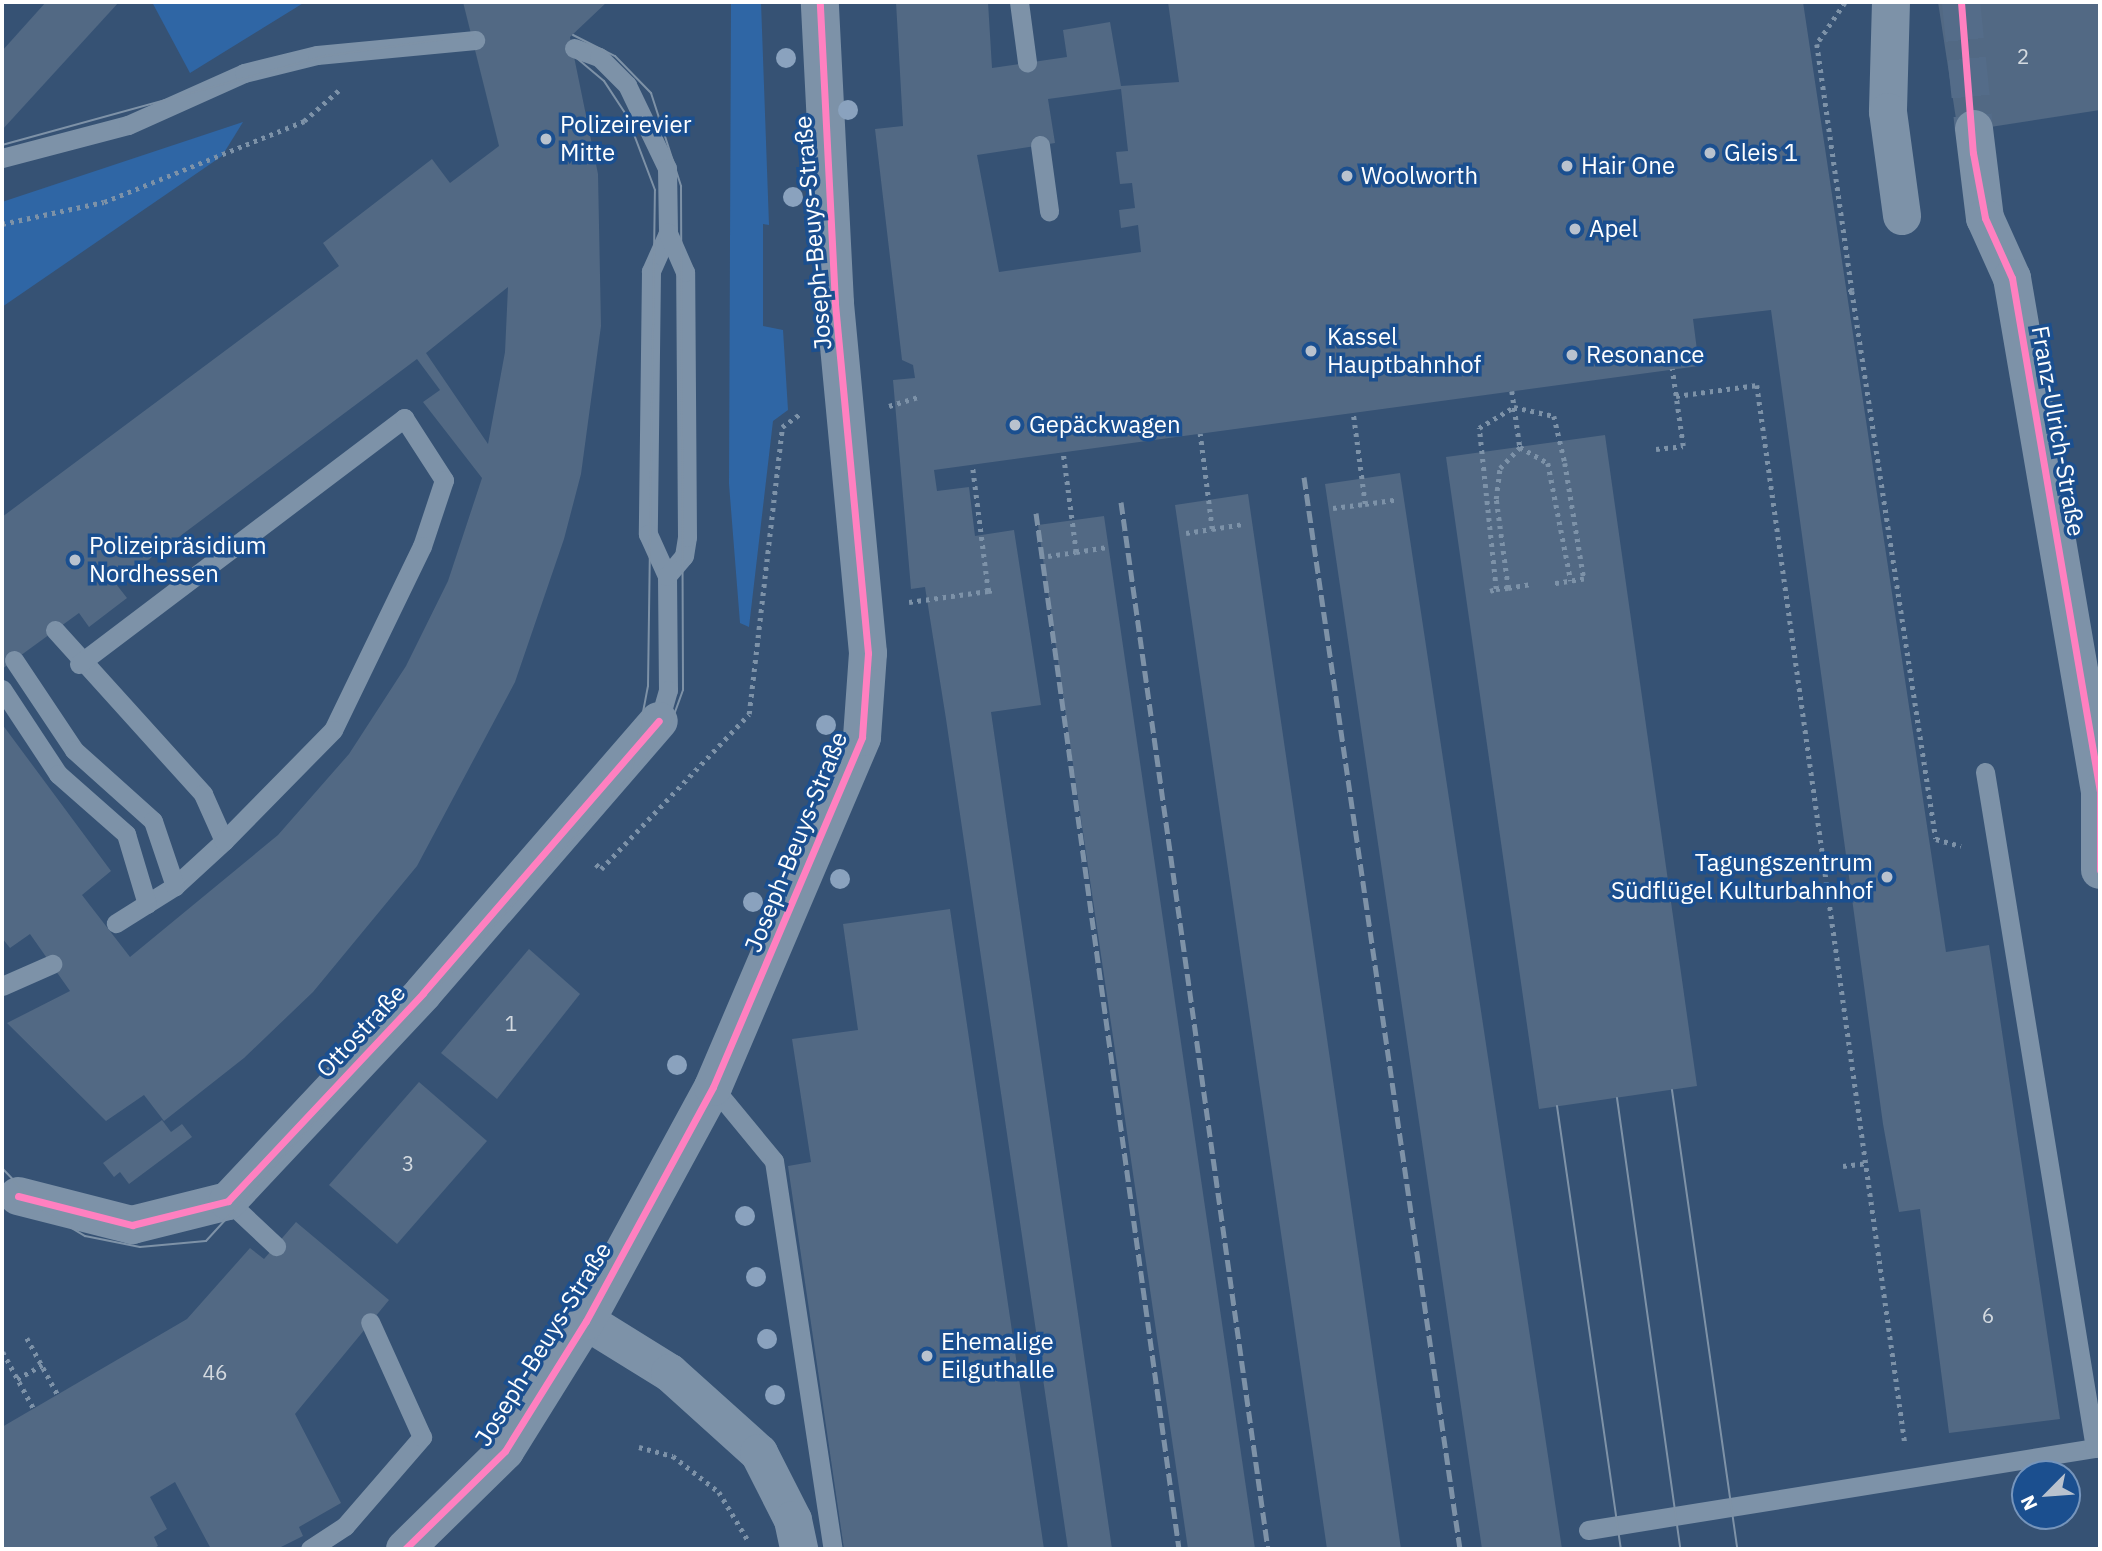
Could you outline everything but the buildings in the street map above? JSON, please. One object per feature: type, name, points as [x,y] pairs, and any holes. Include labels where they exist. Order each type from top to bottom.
[{"type":"street","name":"Joseph-Beuys-Straße","points":[[405,1549],[505,1451],[586,1321],[713,1087],[862,737],[869,653],[834,290],[820,2]]},
{"type":"street","points":[[1891,2],[1888,112],[1902,216]]},
{"type":"street","name":"Franz-Ulrich-Straße","points":[[1974,129],[1985,218],[2012,278],[2100,792],[2100,870]]},
{"type":"street","name":"Ottostraße","points":[[228,1201],[423,993],[659,721]]},
{"type":"street","points":[[7,1190],[132,1225],[228,1201]]},
{"type":"street","name":"Joseph-Beuys-Straße","points":[[586,1321],[670,1373],[759,1453],[793,1520],[799,1549]]},
{"type":"lane","points":[[1019,2],[1027,62]]},
{"type":"lane","points":[[2,158],[128,125],[244,73],[317,55],[474,40]]},
{"type":"lane","points":[[574,48],[599,57],[627,85],[650,125],[667,168],[668,233],[685,272],[688,537],[684,555],[667,576]]},
{"type":"lane","points":[[1040,145],[1049,211]]},
{"type":"lane","points":[[659,721],[668,690],[667,576],[648,534],[650,271],[668,233]]},
{"type":"lane","points":[[79,664],[404,418],[444,480],[422,546],[333,730],[175,886],[116,923]]},
{"type":"lane","points":[[55,630],[79,664],[203,794],[223,841]]},
{"type":"lane","points":[[13,660],[74,750],[153,821],[175,886]]},
{"type":"lane","points":[[2,689],[58,774],[126,834],[147,904]]},
{"type":"lane","points":[[1588,1530],[1910,1481],[2095,1448],[1996,854],[1985,772]]},
{"type":"lane","points":[[2,986],[52,964]]},
{"type":"lane","points":[[713,1087],[774,1161],[833,1549]]},
{"type":"lane","points":[[228,1201],[276,1246]]},
{"type":"lane","points":[[310,1549],[345,1526],[422,1437],[370,1322]]},
{"type":"path","points":[[1846,2],[1817,44],[1936,839],[1996,854]]},
{"type":"path","points":[[2,224],[104,202],[304,121],[347,83]]},
{"type":"path","points":[[1845,293],[1852,291]]},
{"type":"path","points":[[1656,449],[1683,446],[1672,369]]},
{"type":"path","points":[[1676,396],[1757,385],[1910,1481]]},
{"type":"path","points":[[1512,391],[1520,447]]},
{"type":"path","points":[[890,406],[918,397]]},
{"type":"path","points":[[1496,589],[1479,428],[1514,407],[1554,416],[1586,579],[1554,584]]},
{"type":"path","points":[[1353,413],[1365,504]]},
{"type":"path","points":[[594,862],[601,869],[749,714],[782,427]]},
{"type":"path","points":[[1200,434],[1212,528]]},
{"type":"path","points":[[1520,447],[1548,463],[1571,581]]},
{"type":"path","points":[[1508,588],[1496,499],[1500,468],[1520,447]]},
{"type":"path","points":[[1063,453],[1076,552]]},
{"type":"path","points":[[972,465],[988,591]]},
{"type":"path","points":[[1333,508],[1395,500]]},
{"type":"path","points":[[1186,533],[1243,524]]},
{"type":"path","points":[[1048,556],[1106,547]]},
{"type":"path","points":[[1490,591],[1531,584]]},
{"type":"path","points":[[905,602],[996,590]]},
{"type":"path","points":[[1843,1166],[1866,1163]]},
{"type":"path","points":[[27,1338],[58,1395]]},
{"type":"path","points":[[3,1352],[34,1409]]},
{"type":"path","points":[[17,1377],[41,1363]]},
{"type":"path","points":[[639,1447],[673,1456],[719,1492],[751,1549]]},
{"type":"shaded area","points":[[152,2],[305,2],[190,73]]},
{"type":"shaded area","points":[[731,2],[761,2],[769,225],[763,224],[763,326],[783,330],[788,410],[773,421],[749,627],[740,623],[729,484]]},
{"type":"shaded area","points":[[243,122],[222,156],[2,307],[2,202]]},
{"type":"tunnel","points":[[1961,2],[1974,129]]},
{"type":"tram line","points":[[2,145],[325,56],[473,35]]},
{"type":"tram line","points":[[573,35],[615,56],[651,93],[681,186],[683,690],[671,723],[638,767]]},
{"type":"tram line","points":[[2,1168],[43,1211],[85,1236],[140,1247],[206,1241],[631,775],[648,686],[655,190],[627,116],[604,81],[577,58]]},
{"type":"tram line","points":[[1672,1090],[1737,1549]]},
{"type":"tram line","points":[[1617,1098],[1680,1549]]},
{"type":"tram line","points":[[1557,1106],[1621,1549]]},
{"type":"railway","points":[[1304,477],[1460,1549]]},
{"type":"railway","points":[[1121,502],[1268,1549]]},
{"type":"railway","points":[[1036,513],[1179,1549]]},
{"type":"cycle path","points":[[405,1549],[505,1451],[586,1321],[713,1087],[862,737],[868,653],[835,303],[820,2]]},
{"type":"cycle path","points":[[1961,2],[1973,153],[1985,218],[2012,278],[2100,792],[2100,870]]},
{"type":"cycle path","points":[[18,1196],[132,1225],[228,1201],[423,993],[659,721]]},
{"type":"place","name":"Polizeirevier Mitte","points":[[546,139]]},
{"type":"place","name":"Gleis 1","points":[[1710,153]]},
{"type":"place","name":"Hair One","points":[[1567,166]]},
{"type":"place","name":"Woolworth","points":[[1347,176]]},
{"type":"place","name":"Apel","points":[[1575,229]]},
{"type":"place","name":"Kassel Hauptbahnhof","points":[[1311,351]]},
{"type":"place","name":"Resonance","points":[[1572,355]]},
{"type":"place","name":"Gepäckwagen","points":[[1015,425]]},
{"type":"place","name":"Polizeipräsidium Nordhessen","points":[[75,560]]},
{"type":"place","name":"Tagungszentrum Südflügel Kulturbahnhof","points":[[1887,877]]},
{"type":"place","name":"Ehemalige Eilguthalle","points":[[927,1356]]}]
